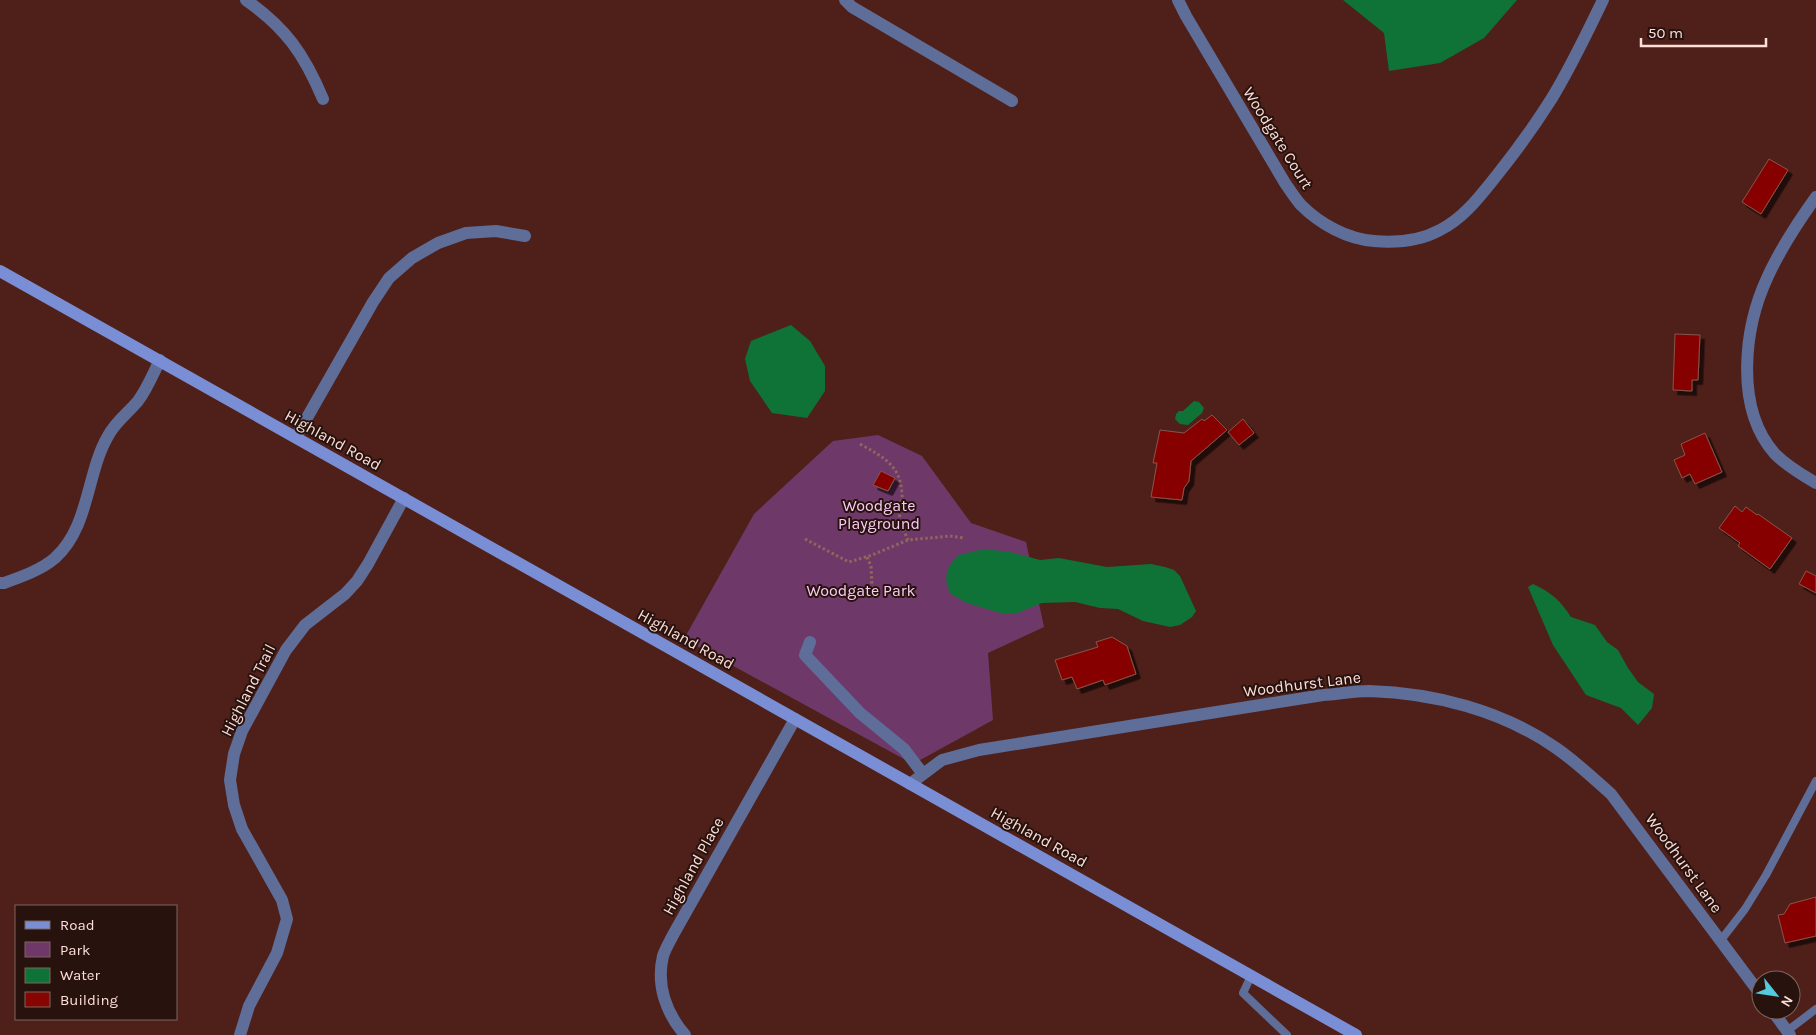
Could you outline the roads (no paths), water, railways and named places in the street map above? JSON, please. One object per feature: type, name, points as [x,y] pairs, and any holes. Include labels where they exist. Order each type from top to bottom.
[{"type":"street","points":[[246,0],[262,11],[290,38],[311,71],[323,98]]},
{"type":"street","points":[[845,0],[852,7],[1012,101]]},
{"type":"street","name":"Woodgate Court","points":[[1178,0],[1285,183],[1300,204],[1320,220],[1342,233],[1367,241],[1391,243],[1416,240],[1440,231],[1460,218],[1477,200],[1517,150],[1553,96],[1603,0]]},
{"type":"street","points":[[1816,197],[1784,244],[1767,277],[1755,312],[1748,348],[1748,386],[1752,411],[1761,434],[1775,454],[1793,470],[1816,483]]},
{"type":"street","points":[[296,437],[372,302],[389,278],[412,258],[438,243],[466,233],[496,231],[525,236]]},
{"type":"street","name":"Highland Road","points":[[0,271],[1356,1035]]},
{"type":"street","points":[[0,583],[34,572],[55,558],[70,539],[82,516],[100,450],[109,433],[139,400],[160,360]]},
{"type":"street","name":"Highland Trail","points":[[240,1035],[249,1006],[277,953],[287,918],[282,900],[242,829],[234,805],[230,780],[234,754],[242,731],[286,650],[305,625],[345,594],[358,580],[404,498]]},
{"type":"street","points":[[810,642],[805,655],[860,713],[904,749],[924,774]]},
{"type":"street","name":"Woodhurst Lane","points":[[910,784],[942,760],[978,750],[1323,695],[1367,691],[1409,694],[1452,702],[1493,715],[1531,733],[1555,747],[1584,769],[1611,794],[1751,981]]},
{"type":"street","name":"Highland Place","points":[[685,1035],[674,1022],[664,1001],[661,978],[663,955],[673,934],[795,719]]},
{"type":"street","points":[[1779,1020],[1789,1033]]},
{"type":"lane","points":[[1721,940],[1745,909],[1766,875],[1816,781]]},
{"type":"lane","points":[[1251,976],[1243,993],[1287,1035]]},
{"type":"lane","points":[[1789,1033],[1816,1009]]},
{"type":"water","points":[[1343,0],[1517,0],[1484,38],[1440,63],[1389,71],[1384,33]]},
{"type":"water","points":[[791,325],[810,341],[825,366],[825,391],[807,418],[772,413],[750,381],[745,359],[751,341]]},
{"type":"water","points":[[1194,401],[1199,402],[1204,408],[1202,413],[1188,425],[1180,424],[1175,419],[1176,414],[1179,411],[1183,411]]},
{"type":"water","points":[[984,549],[1010,552],[1040,560],[1059,558],[1107,567],[1151,564],[1165,567],[1174,570],[1180,576],[1196,611],[1192,617],[1180,625],[1170,627],[1143,621],[1118,609],[1100,608],[1075,602],[1042,603],[1015,614],[1004,614],[967,603],[951,594],[948,588],[946,578],[951,563],[959,555]]},
{"type":"water","points":[[1533,584],[1555,597],[1571,617],[1595,625],[1607,642],[1618,650],[1638,682],[1654,694],[1652,708],[1638,725],[1621,708],[1586,695],[1553,645],[1528,587]]},
{"type":"park label","name":"Woodgate Playground","points":[[879,514]]},
{"type":"park label","name":"Woodgate Park","points":[[861,590]]}]
